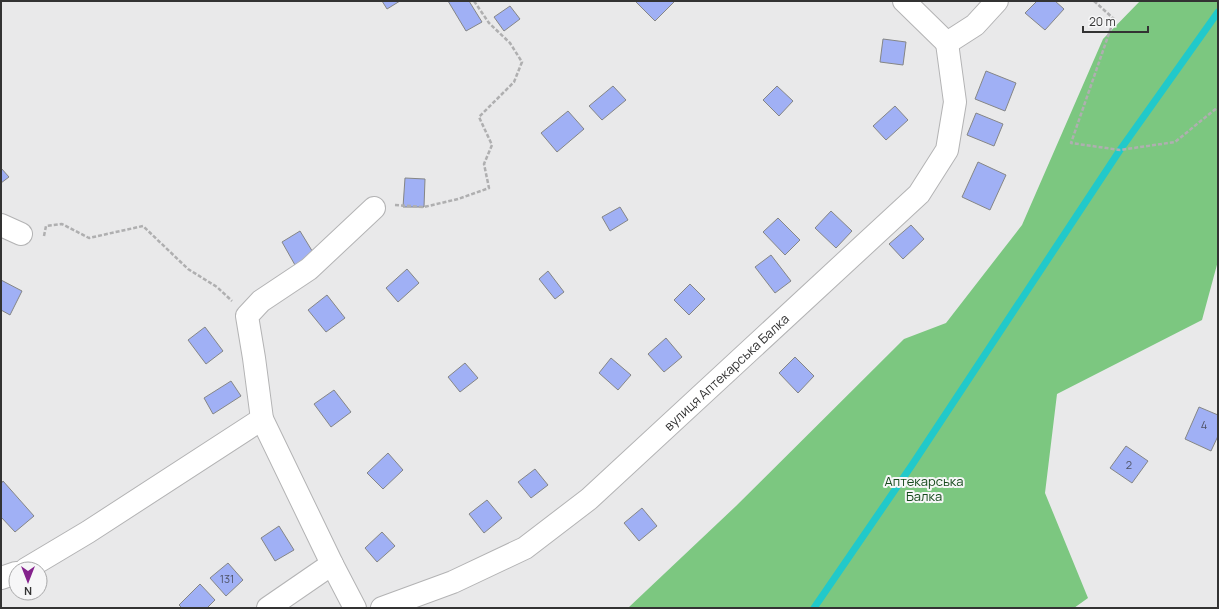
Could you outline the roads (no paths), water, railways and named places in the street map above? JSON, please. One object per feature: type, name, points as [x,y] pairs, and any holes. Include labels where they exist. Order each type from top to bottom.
[{"type":"street","points":[[904,1],[948,43],[976,25],[997,1]]},
{"type":"street","name":"вулиця Аптекарська Балка","points":[[382,608],[453,582],[525,548],[583,503],[918,194],[947,150],[955,102],[948,43]]},
{"type":"street","points":[[355,608],[332,564],[262,419],[254,358],[246,316],[260,301],[309,269],[374,208]]},
{"type":"street","points":[[1,225],[21,234]]},
{"type":"street","points":[[39,561],[88,532],[262,419]]},
{"type":"street","points":[[268,608],[332,564]]},
{"type":"waterway","points":[[814,608],[912,465],[1120,150],[1218,12]]},
{"type":"park label","name":"Аптекарська Балка","points":[[924,488]]}]
